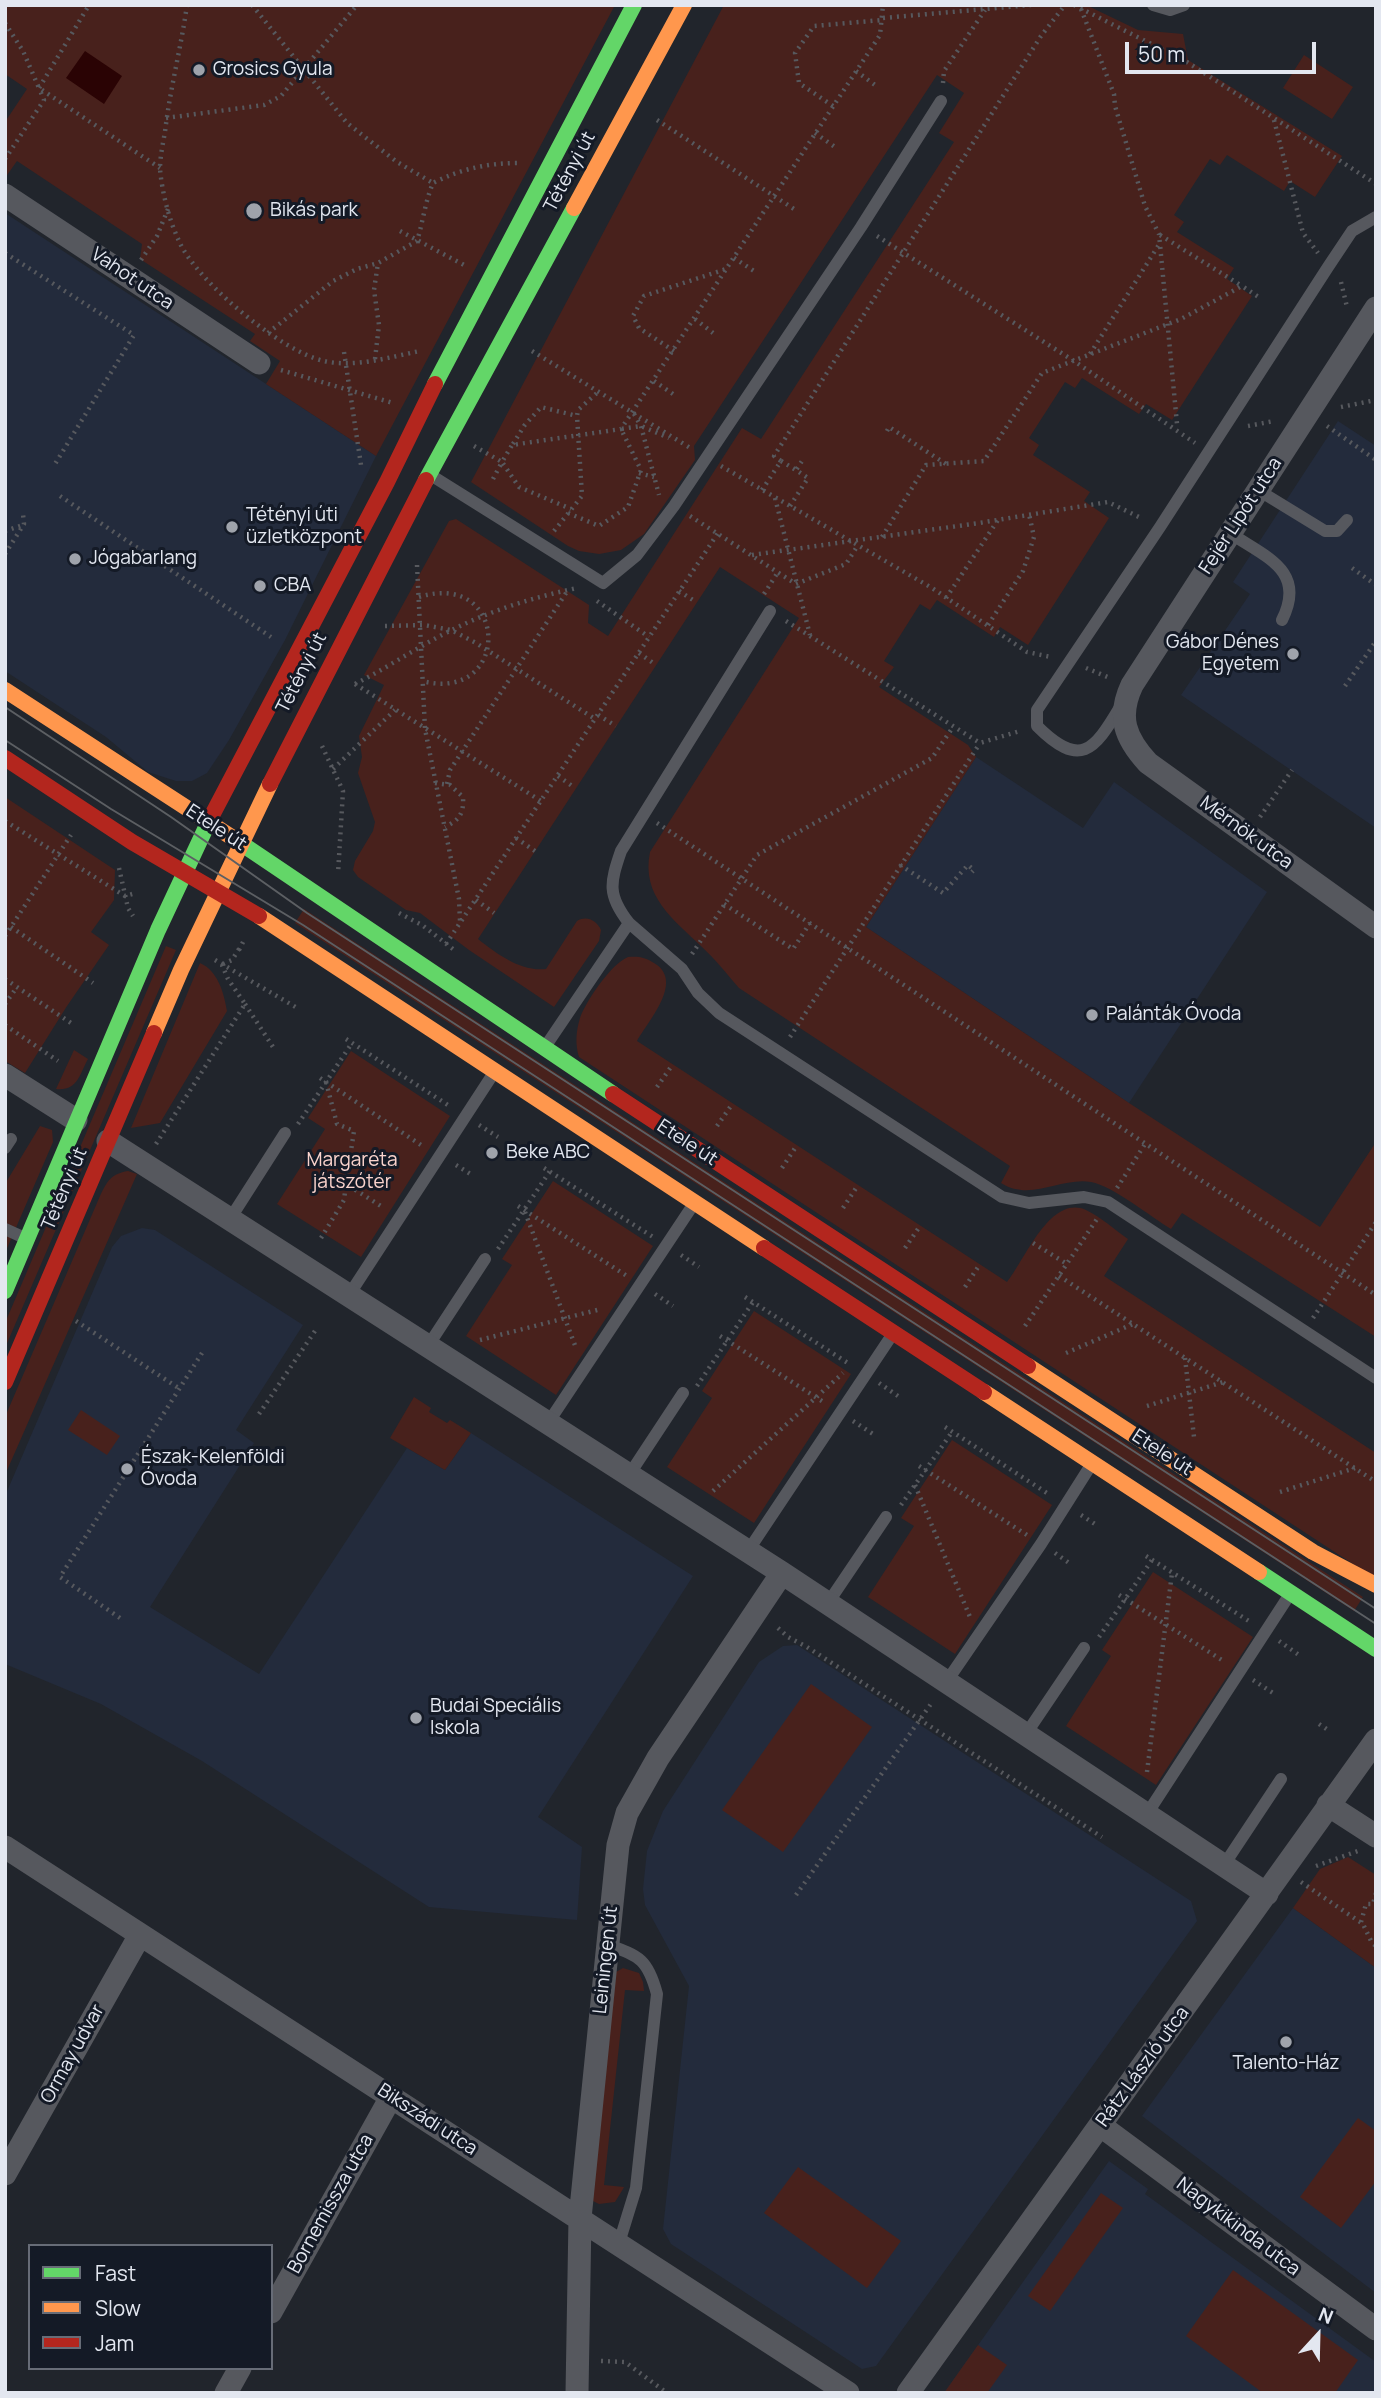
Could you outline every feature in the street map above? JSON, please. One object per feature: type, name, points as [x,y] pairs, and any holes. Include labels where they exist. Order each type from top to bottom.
[{"type":"main road","name":"Tétényi út","points":[[5,1382],[181,970],[291,741],[414,465],[429,395],[635,5]]},
{"type":"main road","name":"Tétényi út","points":[[5,1291],[158,930],[208,822],[684,5]]},
{"type":"main road","name":"Etele út","points":[[5,690],[242,844],[544,1049],[1313,1552],[1376,1586]]},
{"type":"main road","points":[[5,758],[132,842],[257,915],[1376,1649]]},
{"type":"street","name":"Vahot utca","points":[[5,195],[258,363]]},
{"type":"street","name":"Fejér Lipót utca","points":[[1128,694],[1376,308]]},
{"type":"street","name":"Mérnök utca","points":[[1128,694],[1123,714],[1127,729],[1133,746],[1148,763],[1376,927]]},
{"type":"street","points":[[5,1074],[76,1120]]},
{"type":"street","points":[[108,1141],[782,1573],[1267,1894]]},
{"type":"street","name":"Leiningen út","points":[[578,2393],[580,2218],[618,1845],[627,1813],[658,1758],[782,1573]]},
{"type":"street","name":"Rátz László utca","points":[[908,2393],[1376,1740]]},
{"type":"street","points":[[1328,1805],[1370,1843]]},
{"type":"street","name":"Bikszádi utca","points":[[5,1847],[848,2393]]},
{"type":"street","name":"Ormay udvar","points":[[5,2174],[140,1935]]},
{"type":"street","name":"Bornemissza utca","points":[[273,2308],[391,2097]]},
{"type":"street","name":"Nagykikinda utca","points":[[1101,2126],[1376,2329]]},
{"type":"street","points":[[226,2393],[239,2370]]},
{"type":"lane","points":[[1153,5],[1170,10],[1184,5]]},
{"type":"lane","points":[[414,465],[603,583],[637,555],[674,506],[941,101]]},
{"type":"lane","points":[[1128,694],[1104,736],[1093,747],[1082,752],[1067,748],[1046,736],[1037,726],[1037,710],[1160,527],[1352,230],[1376,217]]},
{"type":"lane","points":[[1258,490],[1325,531],[1337,531],[1347,520]]},
{"type":"lane","points":[[1230,533],[1279,567],[1286,575],[1290,584],[1290,602],[1282,620]]},
{"type":"lane","points":[[770,611],[621,851],[611,879],[616,906],[629,923],[682,969],[698,993],[719,1013],[1002,1197],[1029,1203],[1084,1197],[1108,1202],[1376,1378]]},
{"type":"lane","points":[[544,1049],[629,923]]},
{"type":"lane","points":[[349,1295],[495,1070]]},
{"type":"lane","points":[[230,1219],[285,1133]]},
{"type":"lane","points":[[548,1423],[695,1201]]},
{"type":"lane","points":[[5,1229],[27,1239]]},
{"type":"lane","points":[[429,1346],[485,1259]]},
{"type":"lane","points":[[748,1551],[894,1332]]},
{"type":"lane","points":[[629,1475],[683,1393]]},
{"type":"lane","points":[[947,1681],[1041,1544],[1093,1462]]},
{"type":"lane","points":[[828,1603],[886,1517]]},
{"type":"lane","points":[[1147,1814],[1291,1593]]},
{"type":"lane","points":[[1026,1734],[1084,1648]]},
{"type":"lane","points":[[1224,1865],[1281,1779]]},
{"type":"lane","points":[[608,1945],[635,1955],[652,1973],[657,1994],[636,2188],[619,2243]]},
{"type":"path","points":[[39,88],[89,5]]},
{"type":"path","points":[[187,5],[166,118],[160,168],[179,243],[198,270],[226,299],[268,332],[301,352],[324,361],[345,363],[420,351]]},
{"type":"path","points":[[252,5],[347,123],[397,162],[433,183]]},
{"type":"path","points":[[166,118],[264,105],[281,96],[357,5]]},
{"type":"path","points":[[621,429],[880,35],[883,5]]},
{"type":"path","points":[[833,106],[799,83],[795,53],[814,26],[1031,5]]},
{"type":"path","points":[[790,506],[808,478],[774,456],[1041,36],[1065,5]]},
{"type":"path","points":[[1074,5],[1187,62],[1376,184]]},
{"type":"path","points":[[1081,9],[1114,94],[1115,106],[1145,206],[1159,234],[1177,425]]},
{"type":"path","points":[[941,101],[944,71],[986,10]]},
{"type":"path","points":[[5,23],[23,51],[44,100],[5,159]]},
{"type":"path","points":[[856,71],[875,85]]},
{"type":"path","points":[[39,88],[160,168]]},
{"type":"path","points":[[1274,119],[1303,233],[1341,282],[1356,339]]},
{"type":"path","points":[[657,120],[794,209]]},
{"type":"path","points":[[816,133],[835,147]]},
{"type":"path","points":[[393,404],[258,363],[268,332],[333,281],[357,269],[378,263],[417,241],[425,216],[426,198],[433,183],[470,167],[494,163],[523,163]]},
{"type":"path","points":[[130,277],[157,236],[168,208]]},
{"type":"path","points":[[861,226],[1208,450]]},
{"type":"path","points":[[400,231],[465,266]]},
{"type":"path","points":[[1159,234],[1260,298]]},
{"type":"path","points":[[1089,355],[1160,243]]},
{"type":"path","points":[[5,253],[134,335],[55,464]]},
{"type":"path","points":[[734,258],[754,271]]},
{"type":"path","points":[[375,359],[379,325],[374,289],[378,263]]},
{"type":"path","points":[[674,351],[639,328],[633,316],[644,296],[727,269]]},
{"type":"path","points":[[882,537],[926,465],[984,461],[1042,373],[1168,324],[1242,286]]},
{"type":"path","points":[[695,319],[713,333]]},
{"type":"path","points":[[512,445],[641,426],[686,445],[532,351]]},
{"type":"path","points":[[344,352],[362,467],[370,472]]},
{"type":"path","points":[[654,381],[673,394]]},
{"type":"path","points":[[542,545],[582,496],[578,410],[598,392]]},
{"type":"path","points":[[493,479],[524,426],[541,407],[578,416]]},
{"type":"path","points":[[634,413],[641,426],[659,495],[796,584]]},
{"type":"path","points":[[1327,426],[1376,460]]},
{"type":"path","points":[[887,430],[889,427],[946,464]]},
{"type":"path","points":[[466,441],[502,463],[519,487],[599,526],[628,507],[641,470],[621,429]]},
{"type":"path","points":[[706,458],[855,543],[946,598],[1027,652],[1070,661],[1128,694]]},
{"type":"path","points":[[796,470],[804,458]]},
{"type":"path","points":[[762,490],[781,461]]},
{"type":"path","points":[[639,473],[654,477]]},
{"type":"path","points":[[61,496],[271,637]]},
{"type":"path","points":[[774,497],[810,635]]},
{"type":"path","points":[[752,555],[855,543],[1108,502],[1160,527]]},
{"type":"path","points":[[5,554],[24,524],[23,514]]},
{"type":"path","points":[[988,625],[1023,571],[1034,537],[1029,514]]},
{"type":"path","points":[[946,598],[999,519]]},
{"type":"path","points":[[5,531],[24,524]]},
{"type":"path","points":[[446,944],[718,533]]},
{"type":"path","points":[[796,584],[846,564],[855,543]]},
{"type":"path","points":[[417,565],[425,729],[459,899],[461,922]]},
{"type":"path","points":[[1352,568],[1376,585]]},
{"type":"path","points":[[778,572],[763,595],[770,611],[979,743]]},
{"type":"path","points":[[541,801],[355,684],[451,630],[553,593],[577,588]]},
{"type":"path","points":[[447,784],[450,770],[568,590]]},
{"type":"path","points":[[680,591],[696,602]]},
{"type":"path","points":[[419,597],[442,592],[456,594],[471,603],[484,616],[489,632],[488,651],[477,670],[460,681],[435,684],[422,681]]},
{"type":"path","points":[[385,626],[420,625],[451,630],[596,717],[616,726]]},
{"type":"path","points":[[1345,686],[1376,641]]},
{"type":"path","points":[[639,653],[656,665]]},
{"type":"path","points":[[333,769],[395,710]]},
{"type":"path","points":[[780,1052],[979,743],[1037,726]]},
{"type":"path","points":[[682,969],[757,855],[932,758],[953,727]]},
{"type":"path","points":[[322,746],[343,790],[338,875]]},
{"type":"path","points":[[1259,818],[1292,770]]},
{"type":"path","points":[[558,776],[575,788]]},
{"type":"path","points":[[435,783],[447,784],[463,797],[464,807],[457,821],[444,828]]},
{"type":"path","points":[[644,814],[1376,1295]]},
{"type":"path","points":[[5,821],[125,896],[136,893]]},
{"type":"path","points":[[60,827],[83,842]]},
{"type":"path","points":[[5,936],[71,835]]},
{"type":"path","points":[[516,838],[535,851]]},
{"type":"path","points":[[116,863],[133,916]]},
{"type":"path","points":[[900,865],[943,893],[968,865],[974,870],[972,872]]},
{"type":"path","points":[[475,900],[495,913]]},
{"type":"path","points":[[724,905],[793,949],[810,923]]},
{"type":"path","points":[[11,927],[93,983]]},
{"type":"path","points":[[222,964],[232,960],[239,950]]},
{"type":"path","points":[[222,964],[228,979],[273,1047]]},
{"type":"path","points":[[222,964],[299,1009]]},
{"type":"path","points":[[5,979],[74,1024]]},
{"type":"path","points":[[5,1004],[17,987]]},
{"type":"path","points":[[144,1164],[245,1004]]},
{"type":"path","points":[[5,1025],[58,1061]]},
{"type":"path","points":[[345,1039],[498,1137]]},
{"type":"path","points":[[285,1133],[297,1124],[352,1043]]},
{"type":"path","points":[[657,1087],[673,1064]]},
{"type":"path","points":[[320,1078],[428,1150],[472,1175]]},
{"type":"path","points":[[321,1238],[344,1200],[354,1131],[337,1124],[326,1082]]},
{"type":"path","points":[[717,1126],[733,1103]]},
{"type":"path","points":[[1108,1202],[1145,1144]]},
{"type":"path","points":[[782,1168],[797,1145]]},
{"type":"path","points":[[485,1259],[493,1257],[547,1170],[699,1267]]},
{"type":"path","points":[[346,1184],[399,1217]]},
{"type":"path","points":[[843,1208],[858,1185]]},
{"type":"path","points":[[518,1206],[673,1306]]},
{"type":"path","points":[[524,1210],[583,1369]]},
{"type":"path","points":[[1304,1331],[1376,1222]]},
{"type":"path","points":[[1026,1326],[1094,1223]]},
{"type":"path","points":[[905,1248],[920,1226]]},
{"type":"path","points":[[1033,1243],[1067,1264]]},
{"type":"path","points":[[965,1287],[980,1264]]},
{"type":"path","points":[[1059,1276],[1376,1482]]},
{"type":"path","points":[[745,1297],[898,1396]]},
{"type":"path","points":[[480,1340],[628,1301]]},
{"type":"path","points":[[683,1393],[694,1391],[753,1302]]},
{"type":"path","points":[[76,1321],[180,1389]]},
{"type":"path","points":[[1066,1353],[1133,1324]]},
{"type":"path","points":[[259,1414],[317,1328]]},
{"type":"path","points":[[720,1336],[873,1434]]},
{"type":"path","points":[[120,1618],[60,1577],[202,1353]]},
{"type":"path","points":[[1184,1357],[1194,1437]]},
{"type":"path","points":[[713,1491],[851,1365]]},
{"type":"path","points":[[1147,1406],[1223,1382]]},
{"type":"path","points":[[945,1427],[1098,1526]]},
{"type":"path","points":[[886,1517],[898,1510],[952,1432]]},
{"type":"path","points":[[919,1465],[1072,1565]]},
{"type":"path","points":[[1279,1492],[1355,1468]]},
{"type":"path","points":[[915,1485],[978,1636]]},
{"type":"path","points":[[1146,1556],[1299,1655]]},
{"type":"path","points":[[1084,1648],[1095,1643],[1152,1560]]},
{"type":"path","points":[[1147,1772],[1172,1573]]},
{"type":"path","points":[[1119,1595],[1239,1672]]},
{"type":"path","points":[[778,1628],[788,1637],[1102,1837]]},
{"type":"path","points":[[796,1895],[947,1681]]},
{"type":"path","points":[[1319,1724],[1328,1730]]},
{"type":"path","points":[[1316,1866],[1370,1843]]},
{"type":"path","points":[[1284,1870],[1361,1922],[1376,1945]]},
{"type":"path","points":[[1361,1922],[1367,1904],[1373,1904],[1376,1893]]},
{"type":"path","points":[[578,2360],[625,2362],[659,2390],[667,2393]]},
{"type":"shaded area","points":[[85,51],[122,76],[104,104],[66,78]]},
{"type":"shaded area","name":"Tétényi úti üzletközpont","points":[[5,213],[376,456],[285,640],[229,740],[207,773],[192,781],[176,781],[148,772],[106,737],[5,671]]},
{"type":"shaded area","name":"Gábor Dénes Egyetem","points":[[1338,421],[1376,446],[1376,828],[1181,695],[1250,594],[1233,582]]},
{"type":"shaded area","name":"Palánták Óvoda","points":[[976,757],[1083,828],[1114,782],[1267,892],[1129,1103],[866,927]]},
{"type":"shaded area","points":[[142,1228],[155,1230],[303,1325],[236,1430],[254,1443],[150,1607],[259,1674],[407,1448],[445,1470],[471,1433],[693,1576],[538,1817],[582,1847],[577,1920],[429,1907],[202,1761],[101,1704],[5,1664],[5,1496],[112,1247],[121,1236]]},
{"type":"shaded area","points":[[797,1645],[1191,1901],[1197,1921],[876,2366],[862,2369],[671,2244],[663,2229],[689,1986],[645,1905],[643,1889],[647,1851],[663,1811],[759,1662],[783,1646]]},
{"type":"shaded area","name":"Talento-Ház","points":[[1293,1908],[1376,1968],[1376,2293],[1142,2116]]},
{"type":"shaded area","points":[[1109,2161],[1148,2189],[1145,2194],[1376,2362],[1376,2393],[944,2393]]},
{"type":"green space","name":"Bikás park","points":[[5,5],[615,5],[376,456],[266,384],[280,361],[250,341],[255,334],[140,259],[142,244],[17,161],[5,178],[5,122],[27,89],[5,74]]},
{"type":"green space","points":[[724,5],[1086,5],[1138,30],[1183,34],[1188,60],[1342,156],[1315,197],[1290,181],[1284,191],[1227,155],[1220,165],[1210,159],[1174,215],[1184,222],[1177,232],[1234,268],[1227,279],[1252,296],[1172,420],[1146,404],[1139,414],[1082,378],[1075,388],[1065,382],[1029,438],[1039,445],[1033,455],[1090,492],[1084,501],[1109,518],[1028,645],[1000,627],[994,637],[937,600],[930,610],[920,604],[884,661],[894,667],[879,687],[968,745],[976,757],[866,927],[1320,1227],[1376,1142],[1376,1337],[1182,1213],[1171,1229],[1121,1195],[1091,1182],[1079,1181],[1034,1190],[1012,1188],[1001,1183],[1010,1166],[739,988],[712,956],[670,916],[655,894],[650,881],[650,852],[799,618],[720,567],[478,939],[519,965],[546,969],[577,921],[588,919],[597,924],[601,930],[599,941],[554,1007],[469,950],[420,913],[406,910],[358,877],[353,870],[375,822],[358,773],[362,757],[359,736],[384,685],[364,675],[449,521],[456,519],[589,605],[588,623],[608,636],[742,428],[761,439],[954,142],[939,133],[964,93],[937,75],[694,446],[695,460],[644,534],[621,550],[599,554],[568,546],[471,482]]},
{"type":"green space","points":[[1304,55],[1353,87],[1332,119],[1283,88]]},
{"type":"green space","points":[[5,797],[115,870],[114,900],[91,932],[109,945],[25,1073],[5,1061]]},
{"type":"green space","points":[[304,909],[1363,1597],[1354,1611],[295,923]]},
{"type":"green space","points":[[166,946],[176,950],[5,1348],[5,1323]]},
{"type":"green space","points":[[628,957],[641,957],[651,961],[663,971],[666,980],[661,1001],[637,1041],[1007,1282],[1040,1232],[1061,1211],[1073,1208],[1086,1210],[1128,1239],[1104,1276],[1376,1453],[1376,1579],[579,1057],[577,1033],[583,1011],[607,975]]},
{"type":"green space","points":[[200,963],[216,977],[227,1011],[160,1123],[131,1128]]},
{"type":"green space","points":[[74,1050],[88,1059],[73,1085],[56,1089]]},
{"type":"green space","name":"Margaréta játszótér","points":[[351,1051],[450,1116],[361,1257],[277,1204],[325,1129],[308,1118]]},
{"type":"green space","points":[[40,1126],[52,1130],[53,1142],[5,1253],[5,1184]]},
{"type":"green space","points":[[128,1171],[137,1174],[5,1475],[5,1417],[107,1182]]},
{"type":"green space","points":[[553,1181],[653,1246],[556,1395],[466,1336],[512,1265],[502,1259]]},
{"type":"green space","points":[[754,1311],[851,1374],[754,1523],[667,1467],[712,1398],[702,1391]]},
{"type":"green space","points":[[414,1397],[431,1408],[429,1412],[447,1423],[450,1420],[471,1433],[445,1470],[390,1438]]},
{"type":"green space","points":[[81,1410],[120,1436],[107,1455],[68,1430]]},
{"type":"green space","points":[[952,1440],[1052,1505],[955,1654],[868,1597],[914,1526],[901,1518]]},
{"type":"green space","points":[[1153,1572],[1253,1637],[1156,1785],[1066,1726],[1111,1656],[1102,1650]]},
{"type":"green space","points":[[811,1684],[872,1727],[783,1852],[722,1810]]},
{"type":"green space","points":[[1348,1857],[1376,1875],[1376,1968],[1293,1908],[1320,1869]]},
{"type":"green space","points":[[623,1968],[639,1973],[644,1991],[625,1990],[604,2185],[624,2187],[615,2202],[599,2204],[593,2201],[592,2197],[616,1972]]},
{"type":"green space","points":[[1358,2118],[1376,2131],[1376,2181],[1341,2228],[1300,2197]]},
{"type":"green space","points":[[798,2167],[901,2241],[867,2288],[764,2213]]},
{"type":"green space","points":[[1101,2193],[1123,2208],[1050,2311],[1028,2296]]},
{"type":"green space","points":[[1233,2270],[1358,2360],[1335,2393],[1263,2393],[1186,2336]]},
{"type":"green space","points":[[978,2345],[1007,2365],[987,2393],[944,2393]]},
{"type":"tram line","points":[[5,707],[171,817],[307,913],[1376,1609]]},
{"type":"tram line","points":[[5,740],[111,809],[303,925],[1376,1624]]},
{"type":"traffic: fast","points":[[435,384],[634,5]]},
{"type":"traffic: fast","points":[[426,480],[574,208]]},
{"type":"traffic: fast","points":[[5,1291],[158,930],[209,821]]},
{"type":"traffic: fast","points":[[236,840],[613,1094]]},
{"type":"traffic: fast","points":[[1259,1572],[1376,1649]]},
{"type":"traffic: slow","points":[[574,208],[684,5]]},
{"type":"traffic: slow","points":[[5,690],[236,840]]},
{"type":"traffic: slow","points":[[154,1033],[181,970],[270,784]]},
{"type":"traffic: slow","points":[[259,916],[764,1248]]},
{"type":"traffic: slow","points":[[1028,1366],[1313,1552],[1376,1585]]},
{"type":"traffic: slow","points":[[984,1392],[1259,1572]]},
{"type":"traffic: jam","points":[[209,821],[387,482],[435,384]]},
{"type":"traffic: jam","points":[[270,784],[426,480]]},
{"type":"traffic: jam","points":[[5,758],[132,842],[259,916]]},
{"type":"traffic: jam","points":[[5,1382],[154,1033]]},
{"type":"traffic: jam","points":[[613,1094],[1028,1366]]},
{"type":"traffic: jam","points":[[764,1248],[984,1392]]},
{"type":"place","name":"Grosics Gyula","points":[[199,70]]},
{"type":"place","name":"Bikás park","points":[[254,211]]},
{"type":"place","name":"Tétényi úti üzletközpont","points":[[232,527]]},
{"type":"place","name":"Jógabarlang","points":[[75,559]]},
{"type":"place","name":"CBA","points":[[260,586]]},
{"type":"place","name":"Gábor Dénes Egyetem","points":[[1293,654]]},
{"type":"place","name":"Palánták Óvoda","points":[[1092,1015]]},
{"type":"place","name":"Beke ABC","points":[[492,1153]]},
{"type":"place","name":"Észak-Kelenföldi Óvoda","points":[[127,1469]]},
{"type":"place","name":"Budai Speciális Iskola","points":[[416,1718]]},
{"type":"place","name":"Talento-Ház","points":[[1286,2042]]}]
